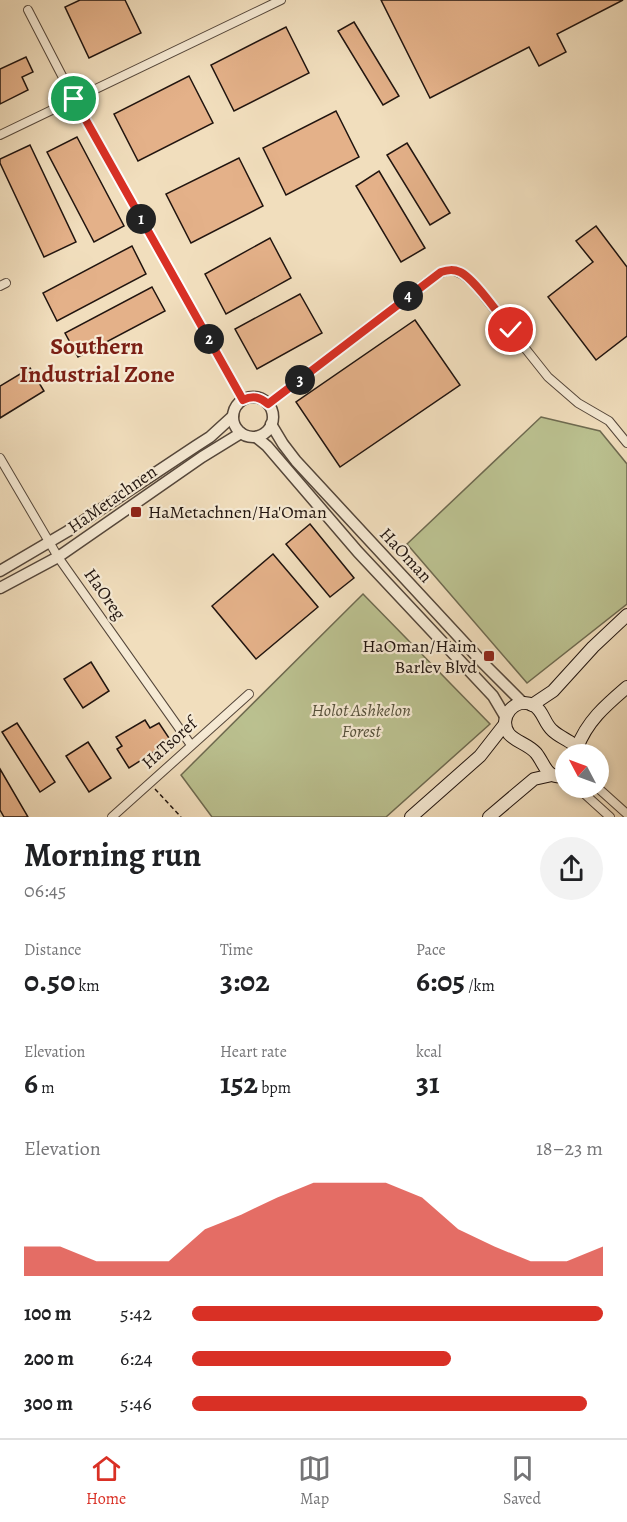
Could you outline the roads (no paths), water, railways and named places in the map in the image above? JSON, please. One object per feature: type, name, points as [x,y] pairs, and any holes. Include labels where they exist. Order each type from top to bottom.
[{"type":"main road","points":[[411,817],[480,756],[512,708],[528,704],[561,684],[592,647],[627,615]]},
{"type":"main road","points":[[580,744],[585,728],[593,718],[627,687]]},
{"type":"main road","points":[[528,704],[540,710],[554,732],[573,744]]},
{"type":"main road","points":[[505,721],[511,736],[533,750],[544,768],[555,774]]},
{"type":"main road","points":[[489,817],[534,779],[555,777]]},
{"type":"street","points":[[0,135],[282,0]]},
{"type":"street","points":[[28,10],[74,99],[243,400]]},
{"type":"street","points":[[268,404],[424,284],[441,272],[452,269],[463,273],[474,284],[548,377],[578,403],[609,421],[627,443]]},
{"type":"street","points":[[254,397],[268,404],[272,411],[271,424],[265,432],[256,437],[241,433],[234,426],[232,416],[237,404],[243,400],[254,397]]},
{"type":"street","name":"HaMetachnen","points":[[0,571],[49,542],[210,436],[232,416]]},
{"type":"street","name":"HaOman","points":[[271,424],[296,461],[491,672],[528,704]]},
{"type":"street","name":"HaMetachnen","points":[[0,588],[58,557],[202,457],[241,433]]},
{"type":"street","name":"HaOman","points":[[256,437],[267,446],[358,552],[493,696],[505,721]]},
{"type":"street","name":"HaOreg","points":[[0,458],[58,557],[191,745]]},
{"type":"street","name":"HaTsoref","points":[[112,817],[249,694]]},
{"type":"street","points":[[589,798],[610,817]]},
{"type":"street","points":[[609,798],[627,814]]},
{"type":"place","name":"HaMetachnen/Ha'Oman","points":[[136,512]]},
{"type":"place","name":"HaOman/Haim Barlev Blvd","points":[[489,656]]},
{"type":"district","name":"Southern Industrial Zone","points":[[97,360]]},
{"type":"park label","name":"Holot Ashkelon Forest","points":[[361,720]]}]
